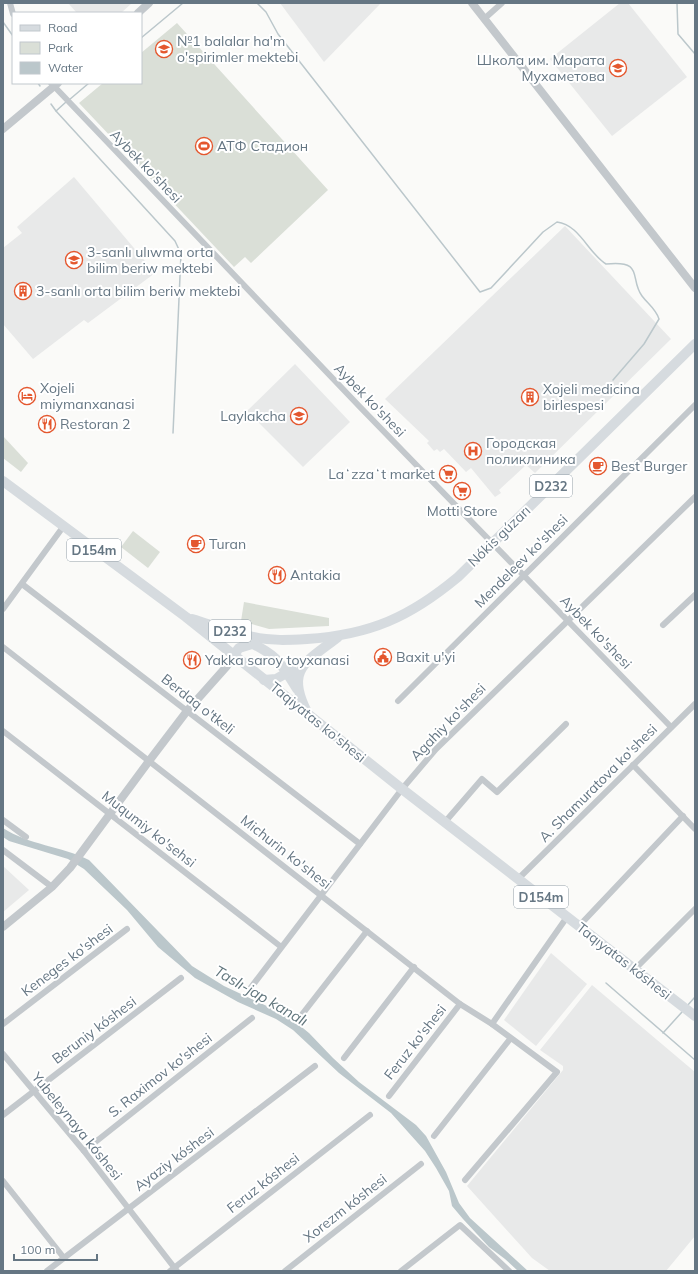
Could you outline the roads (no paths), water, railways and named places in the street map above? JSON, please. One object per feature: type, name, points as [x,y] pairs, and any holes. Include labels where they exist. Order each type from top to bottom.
[{"type":"main road","name":"Nókis gúzarı","points":[[338,637],[399,617],[432,598],[493,543],[695,344]]},
{"type":"main road","name":"D154m","points":[[3,481],[186,617],[233,656]]},
{"type":"main road","name":"D232","points":[[186,617],[228,631],[254,637],[274,639],[338,637]]},
{"type":"main road","points":[[228,631],[252,643],[279,660],[298,691],[309,716]]},
{"type":"main road","points":[[264,680],[276,679],[287,673],[338,637]]},
{"type":"main road","name":"D232","points":[[233,656],[239,648],[252,643],[274,639]]},
{"type":"main road","name":"Taqiyatas ko'shesi","points":[[233,656],[402,789]]},
{"type":"main road","points":[[298,691],[300,671],[308,659]]},
{"type":"main road","name":"Taqıyatas kóshesi","points":[[402,789],[693,1015]]},
{"type":"street","points":[[139,12],[149,3]]},
{"type":"street","points":[[472,3],[695,288]]},
{"type":"street","points":[[484,19],[502,3]]},
{"type":"street","points":[[3,129],[55,84]]},
{"type":"street","name":"Aybek ko'shesi","points":[[55,84],[671,728]]},
{"type":"street","name":"Mendeleev ko'shesi","points":[[398,701],[695,405]]},
{"type":"street","name":"Agahiy ko'shesi","points":[[249,990],[280,946],[402,789],[436,749],[695,497]]},
{"type":"street","points":[[3,609],[63,527]]},
{"type":"street","name":"Berdaq o'tkeli","points":[[22,584],[360,844]]},
{"type":"street","points":[[664,625],[695,594]]},
{"type":"street","name":"Michurin ko'shesi","points":[[3,647],[414,966],[460,1004],[492,1024],[510,1039],[557,1072],[465,1180]]},
{"type":"street","points":[[3,927],[52,887],[70,868],[109,813],[187,711],[227,666],[233,656]]},
{"type":"street","name":"A. Shamuratova ko'shesi","points":[[518,879],[695,704]]},
{"type":"street","points":[[445,822],[482,779],[497,792],[566,724]]},
{"type":"street","name":"Muqumiy ko'sehsi","points":[[3,731],[280,946]]},
{"type":"street","points":[[633,766],[695,829]]},
{"type":"street","points":[[579,926],[682,816]]},
{"type":"street","points":[[3,820],[26,837]]},
{"type":"street","points":[[3,850],[52,887]]},
{"type":"street","points":[[635,969],[695,909]]},
{"type":"street","points":[[492,1024],[567,917]]},
{"type":"street","name":"Keneges ko'shesi","points":[[3,1024],[127,929]]},
{"type":"street","points":[[300,1017],[367,931]]},
{"type":"street","points":[[344,1058],[414,966]]},
{"type":"street","name":"Beruniy kóshesi","points":[[3,1115],[181,978]]},
{"type":"street","name":"Feruz ko'shesi","points":[[389,1096],[460,1004]]},
{"type":"street","name":"S. Raximov ko'shesi","points":[[84,1152],[252,1018]]},
{"type":"street","points":[[434,1136],[510,1039]]},
{"type":"street","name":"Yubeleynaya kóshesi","points":[[3,1054],[32,1092],[84,1152],[174,1270]]},
{"type":"street","name":"Ayaziy kóshesi","points":[[47,1271],[315,1066]]},
{"type":"street","name":"Feruz kóshesi","points":[[174,1270],[370,1115]]},
{"type":"street","name":"Xorezm kóshesi","points":[[284,1271],[421,1164]]},
{"type":"street","points":[[3,1181],[64,1258]]},
{"type":"street","points":[[401,1271],[460,1225],[509,1271]]},
{"type":"water","points":[[3,828],[23,838],[67,851],[89,860],[192,966],[224,986],[288,1016],[309,1033],[359,1082],[416,1125],[426,1136],[446,1172],[459,1203],[470,1218],[528,1271],[518,1271],[489,1247],[463,1219],[452,1206],[449,1191],[425,1151],[391,1113],[339,1073],[293,1030],[276,1019],[238,1002],[195,978],[158,947],[127,910],[84,869],[68,859],[9,841],[3,837]]},
{"type":"waterway","points":[[142,37],[183,3]]},
{"type":"waterway","points":[[257,3],[266,12],[278,34],[480,292],[491,288],[543,232],[557,222],[572,228],[606,264],[618,263],[631,268],[634,272],[638,289],[656,312],[659,319],[644,344],[613,380]]},
{"type":"waterway","points":[[677,3],[678,34],[695,54]]},
{"type":"waterway","points":[[3,22],[12,35]]},
{"type":"waterway","points":[[69,100],[88,84]]},
{"type":"waterway","points":[[56,111],[66,102]]},
{"type":"waterway","points":[[51,104],[175,241],[181,254],[173,433]]},
{"type":"waterway","points":[[606,983],[695,1060]]},
{"type":"waterway","points":[[687,1006],[695,997]]},
{"type":"waterway","points":[[663,1033],[682,1012]]},
{"type":"place","name":"№1 balalar ha'm o'spirimler mektebi","points":[[164,49]]},
{"type":"place","name":"Школа им. Марата Мухаметова","points":[[618,68]]},
{"type":"place","name":"АТФ Стадион","points":[[204,146]]},
{"type":"place","name":"3-sanlı ulıwma orta bilim beriw mektebi","points":[[74,260]]},
{"type":"place","name":"3-sanlı orta bilim beriw mektebi","points":[[23,291]]},
{"type":"place","name":"Xojeli miymanxanasi","points":[[27,396]]},
{"type":"place","name":"Xojeli medicina birlespesi","points":[[530,397]]},
{"type":"place","name":"Laylakcha","points":[[299,416]]},
{"type":"place","name":"Restoran 2","points":[[47,424]]},
{"type":"place","name":"Городская поликлиника","points":[[473,451]]},
{"type":"place","name":"Best Burger","points":[[598,466]]},
{"type":"place","name":"Laʻzzaʻt market","points":[[448,474]]},
{"type":"place","name":"Motti Store","points":[[462,491]]},
{"type":"place","name":"Turan","points":[[196,544]]},
{"type":"place","name":"Antakia","points":[[277,575]]},
{"type":"place","name":"Baxit u'yi","points":[[383,657]]},
{"type":"place","name":"Yakka saroy toyxanasi","points":[[192,660]]},
{"type":"water label","name":"Taslı-jap kanalı","points":[[261,996]]}]
